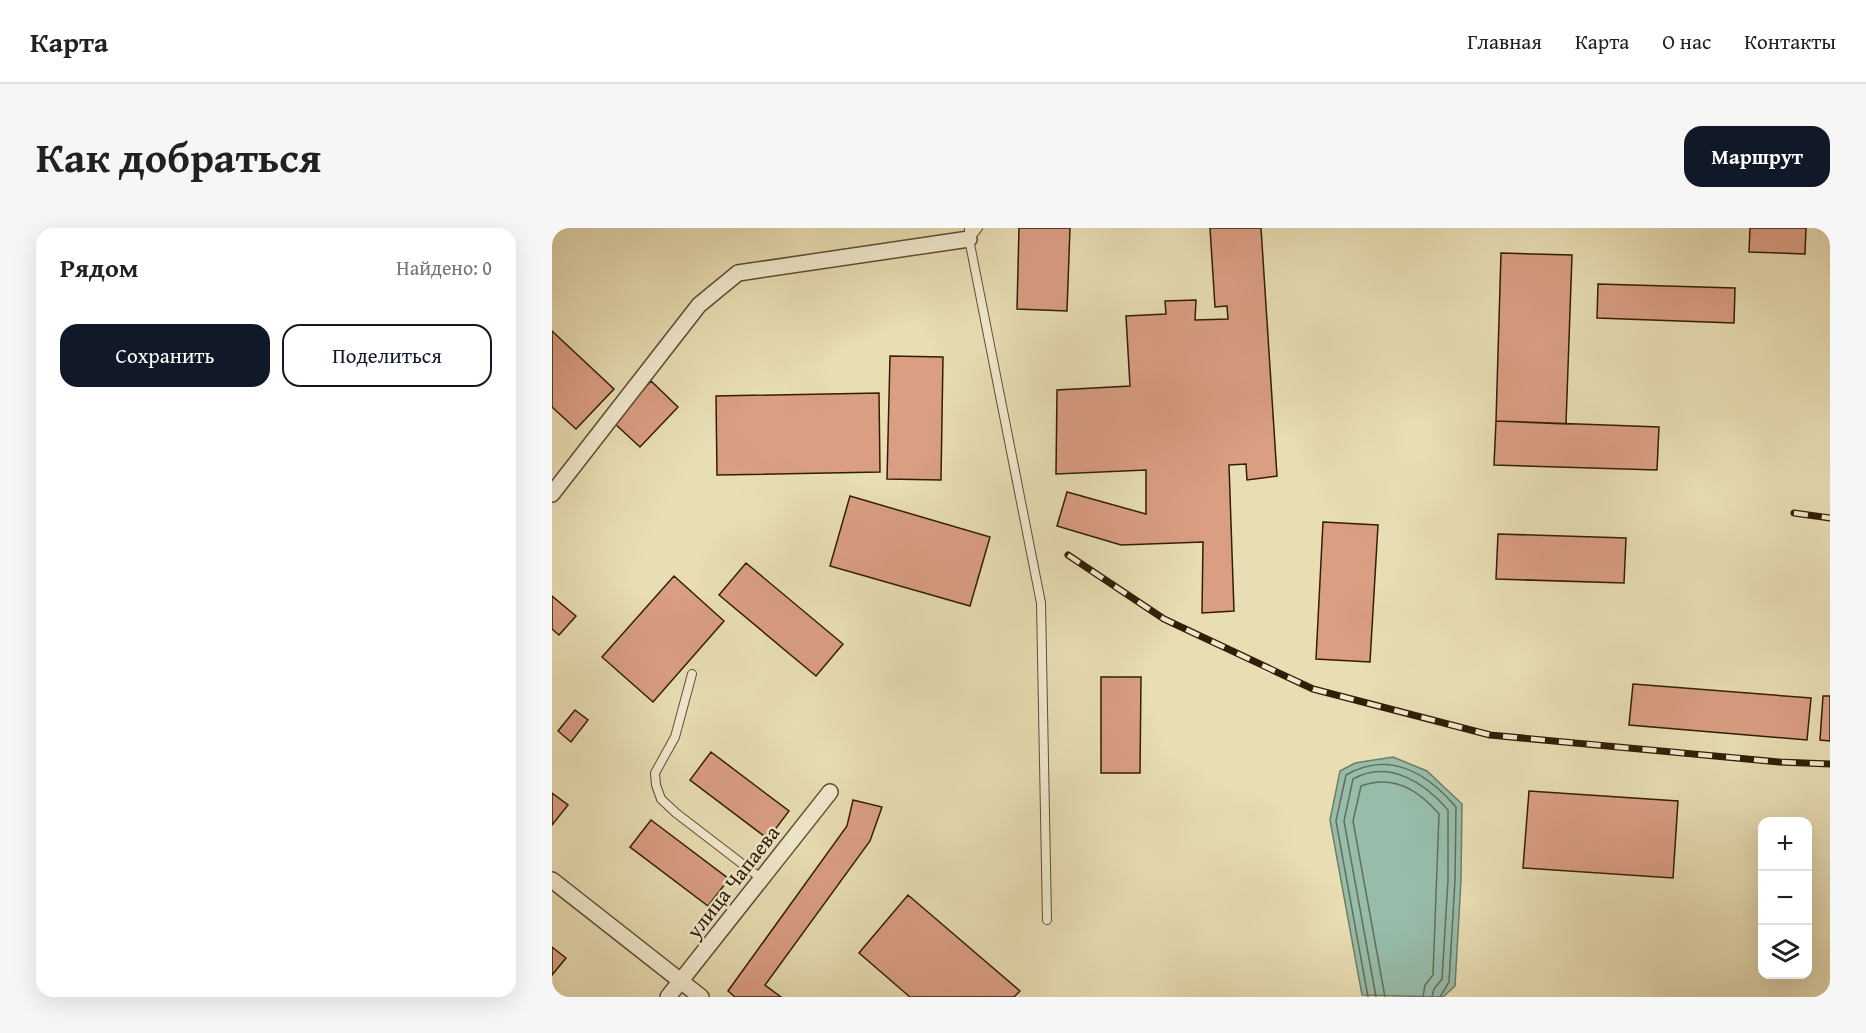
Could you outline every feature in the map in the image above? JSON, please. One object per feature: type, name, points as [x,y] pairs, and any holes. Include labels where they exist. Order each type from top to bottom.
[{"type":"street","points":[[552,494],[699,305],[738,273],[972,232]]},
{"type":"street","name":"улица Чапаева","points":[[668,997],[830,792]]},
{"type":"street","points":[[552,880],[701,997]]},
{"type":"lane","points":[[972,232],[1041,603],[1047,920]]},
{"type":"lane","points":[[692,674],[675,737],[655,773],[656,785],[661,799],[676,813],[762,879]]},
{"type":"water","points":[[1393,757],[1427,771],[1462,804],[1461,880],[1455,986],[1443,997],[1362,995],[1330,820],[1340,771],[1355,763]]},
{"type":"building","points":[[1019,228],[1070,228],[1067,311],[1017,309]]},
{"type":"building","points":[[1210,228],[1261,228],[1277,476],[1247,480],[1246,464],[1229,465],[1234,611],[1202,613],[1203,542],[1121,545],[1057,526],[1067,492],[1146,514],[1146,470],[1056,474],[1057,390],[1130,386],[1126,316],[1166,314],[1165,301],[1196,300],[1195,320],[1228,319],[1227,306],[1215,307]]},
{"type":"building","points":[[1750,228],[1806,228],[1805,254],[1749,252]]},
{"type":"building","points":[[1501,253],[1572,255],[1566,424],[1496,421]]},
{"type":"building","points":[[1598,284],[1735,288],[1734,323],[1597,318]]},
{"type":"building","points":[[552,331],[614,389],[576,429],[552,407]]},
{"type":"building","points":[[890,356],[943,357],[941,480],[887,479]]},
{"type":"building","points":[[651,381],[678,407],[640,447],[613,422]]},
{"type":"building","points":[[879,393],[880,472],[717,475],[716,396]]},
{"type":"building","points":[[1496,421],[1659,427],[1657,470],[1494,465]]},
{"type":"building","points":[[850,496],[990,537],[970,606],[830,566]]},
{"type":"building","points":[[1323,522],[1378,525],[1370,662],[1316,659]]},
{"type":"building","points":[[1498,534],[1626,538],[1624,583],[1496,579]]},
{"type":"building","points":[[746,563],[843,644],[816,676],[719,595]]},
{"type":"building","points":[[674,576],[724,621],[653,702],[602,657]]},
{"type":"building","points":[[552,596],[576,616],[559,635],[552,629]]},
{"type":"building","points":[[1101,677],[1141,677],[1140,773],[1101,773]]},
{"type":"building","points":[[1633,684],[1811,698],[1807,740],[1629,725]]},
{"type":"building","points":[[1823,696],[1830,696],[1830,741],[1820,740]]},
{"type":"building","points":[[575,710],[588,720],[571,742],[558,731]]},
{"type":"building","points":[[711,752],[789,811],[768,839],[690,780]]},
{"type":"building","points":[[1529,791],[1678,801],[1673,878],[1523,868]]},
{"type":"building","points":[[552,793],[568,805],[552,825]]},
{"type":"building","points":[[853,800],[882,807],[870,841],[765,985],[781,997],[735,997],[728,991],[847,826]]},
{"type":"building","points":[[651,820],[729,879],[708,906],[630,847]]},
{"type":"building","points":[[908,895],[1020,991],[1014,997],[910,997],[859,953]]},
{"type":"building","points":[[552,947],[566,958],[552,975]]},
{"type":"railway","points":[[1794,513],[1830,518]]},
{"type":"railway","points":[[1068,555],[1164,619],[1313,689],[1490,735],[1779,762],[1830,764]]}]
